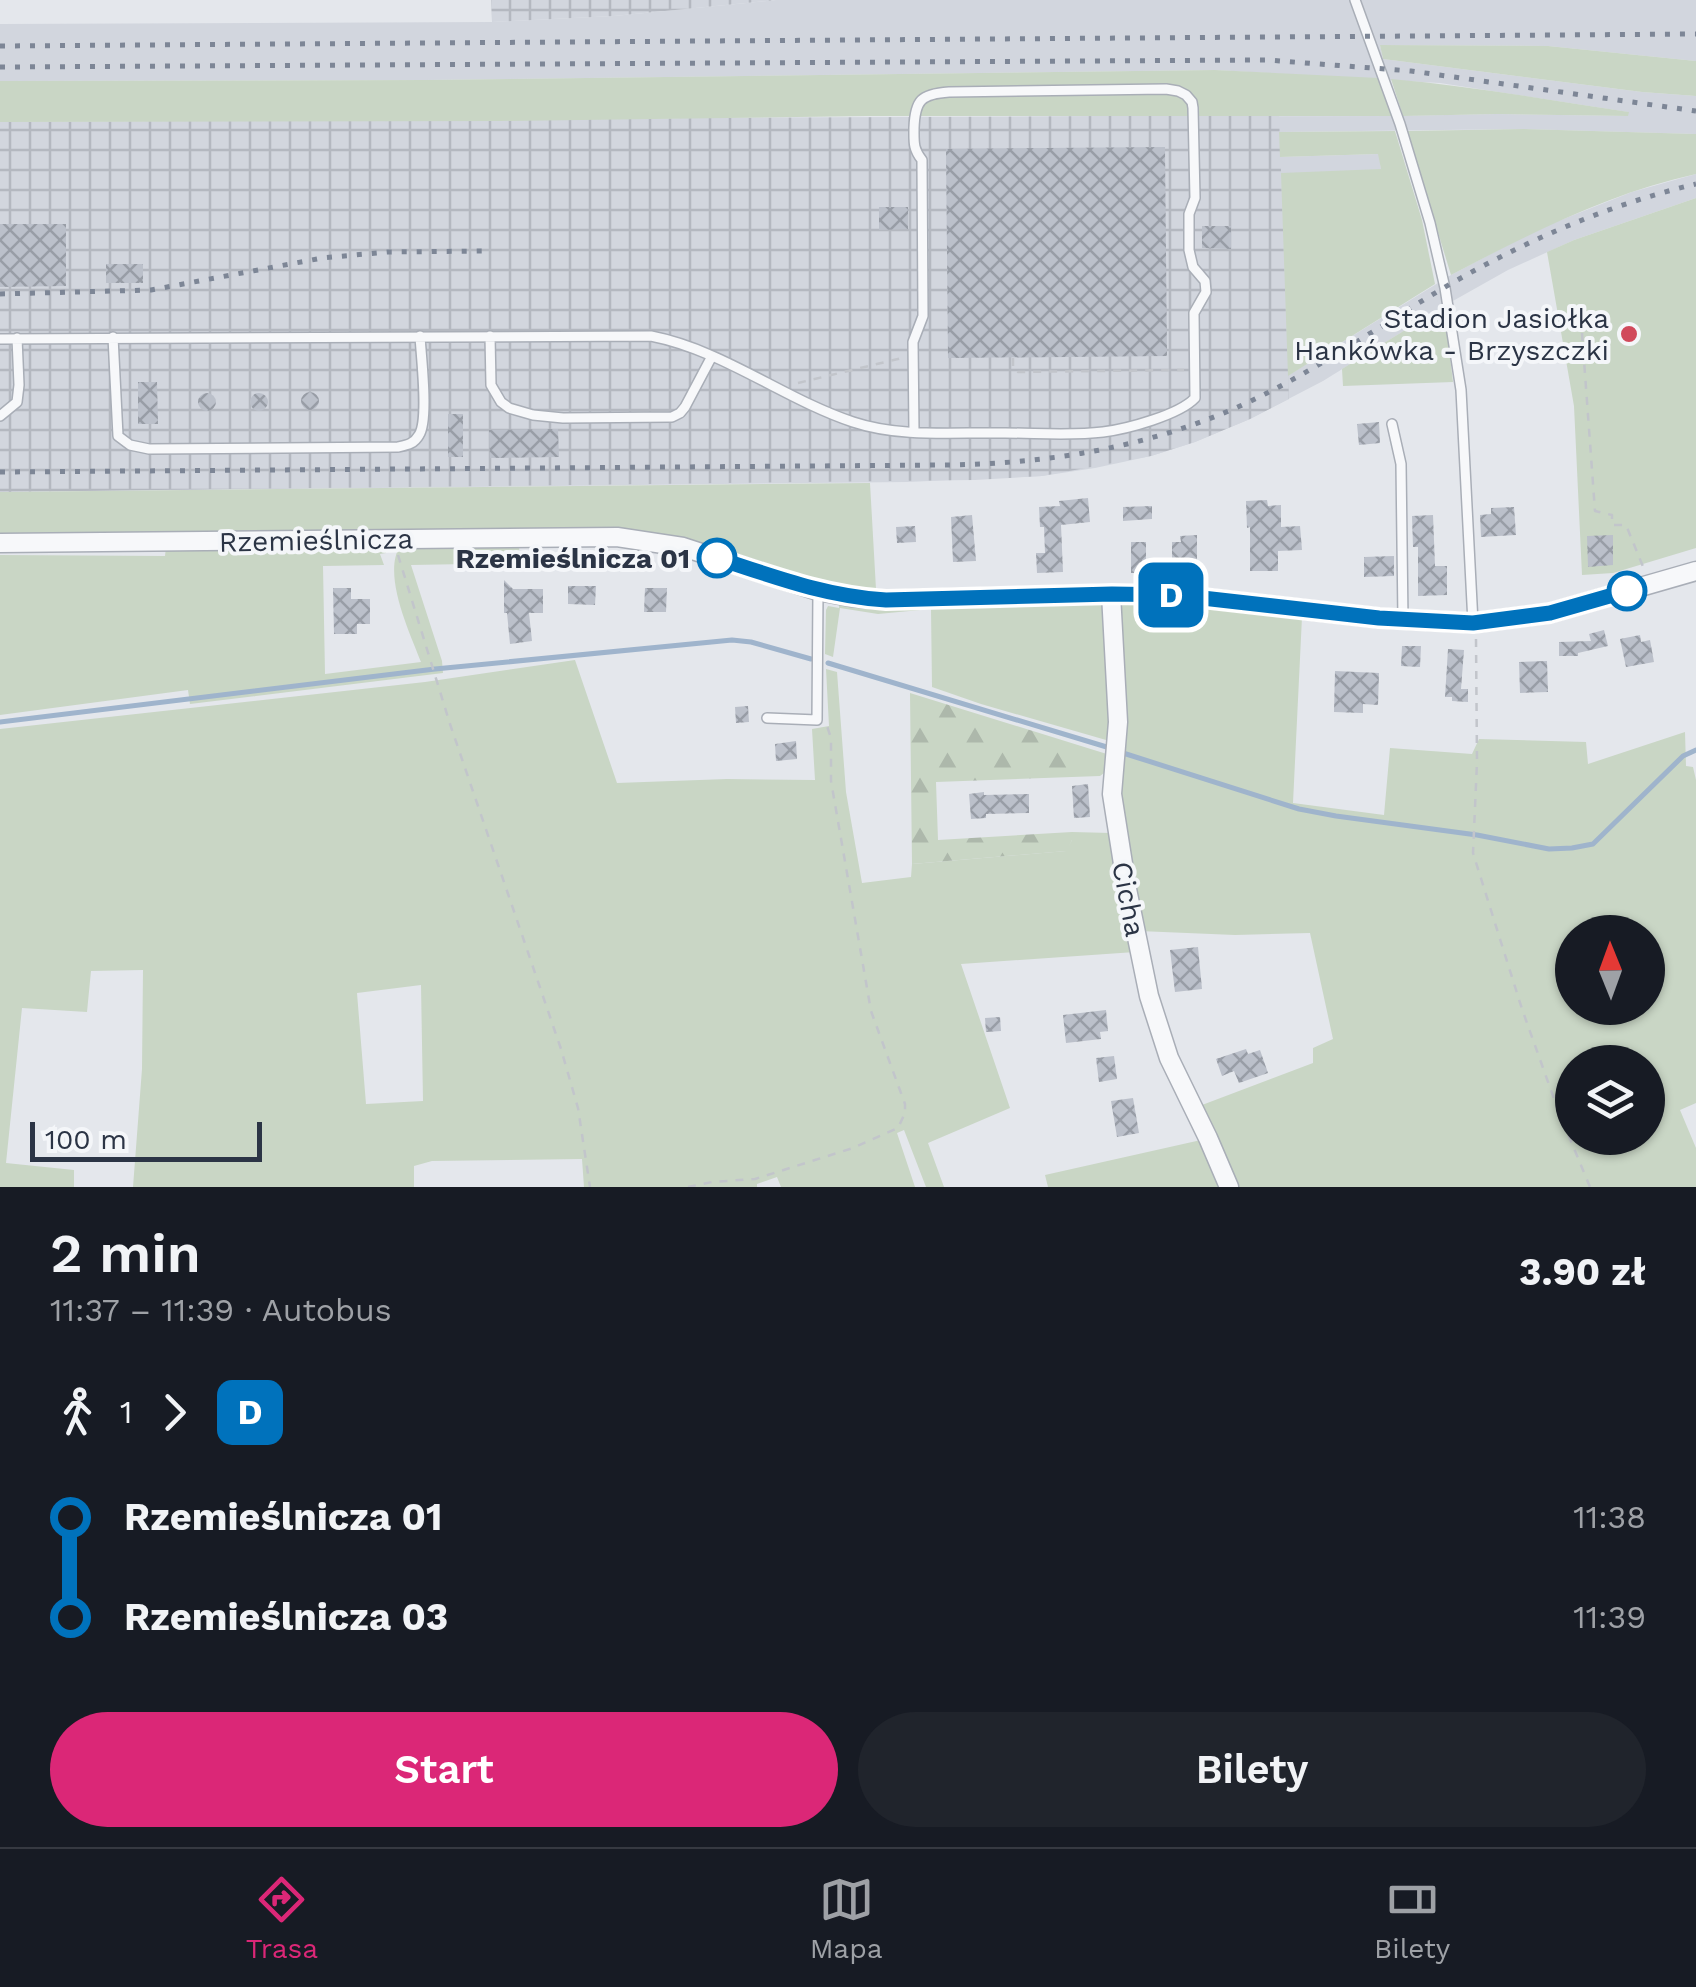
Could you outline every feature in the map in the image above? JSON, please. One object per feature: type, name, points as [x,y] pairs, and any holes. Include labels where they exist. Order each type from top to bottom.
[{"type":"street","name":"Rzemieślnicza","points":[[0,543],[616,537],[683,547],[851,598],[1176,595],[1403,620],[1474,623],[1550,613],[1696,572]]},
{"type":"street","name":"Cicha","points":[[1112,594],[1118,722],[1112,794],[1127,889],[1150,996],[1170,1058],[1229,1187]]},
{"type":"lane","points":[[1355,0],[1400,124],[1445,288],[1462,390],[1474,623]]},
{"type":"lane","points":[[0,339],[651,336],[679,342],[868,427],[914,432],[1106,432],[1190,404],[1197,391],[1194,313],[1206,292],[1206,280],[1193,266],[1189,250],[1189,214],[1195,198],[1194,108],[1186,95],[1166,89],[937,92],[920,100],[914,112],[914,146],[922,160],[923,316],[914,336],[914,432]]},
{"type":"lane","points":[[113,337],[118,436],[130,445],[149,449],[398,447],[412,443],[424,424],[420,336]]},
{"type":"lane","points":[[490,336],[489,374],[495,394],[509,408],[564,418],[672,417],[685,407],[712,356]]},
{"type":"lane","points":[[0,416],[17,402],[16,338]]},
{"type":"lane","points":[[1392,424],[1401,464],[1403,620]]},
{"type":"lane","points":[[767,718],[817,720],[818,591]]},
{"type":"path","points":[[1582,333],[1595,511],[1612,515],[1612,525],[1626,525],[1651,584]]},
{"type":"path","points":[[777,388],[913,355]]},
{"type":"path","points":[[1013,358],[1013,369],[1018,372],[1196,370]]},
{"type":"path","points":[[393,539],[436,680],[562,1048],[578,1108],[590,1187]]},
{"type":"path","points":[[1474,623],[1476,762],[1472,843],[1476,865],[1522,1009],[1590,1187]]},
{"type":"path","points":[[688,1187],[755,1179],[852,1148],[898,1128],[905,1113],[902,1090],[872,1010],[830,781],[829,730],[817,712]]},
{"type":"shaded area","points":[[491,0],[776,0],[614,16],[492,22]]},
{"type":"shaded area","points":[[776,0],[1696,0],[1696,61],[1548,46],[1380,45],[1383,59],[1696,96],[1696,134],[1523,129],[1279,132],[1280,157],[1379,154],[1381,169],[1289,375],[1451,275],[1538,229],[1632,192],[1696,174],[1696,198],[1574,240],[1508,270],[1323,381],[1250,419],[1151,456],[1095,468],[1042,476],[907,482],[0,492],[679,118],[1628,116],[1628,112],[1440,83],[1215,70],[0,81],[0,24],[492,22],[614,16]]},
{"type":"shaded area","points":[[1279,115],[1289,399],[1195,442],[1151,456],[1042,476],[975,480],[0,492],[0,122]]},
{"type":"green space","points":[[1380,45],[1548,46],[1696,61],[1696,96],[1383,59]]},
{"type":"green space","points":[[1215,70],[1379,78],[1392,116],[0,122],[0,81]]},
{"type":"green space","points":[[1391,79],[1629,112],[1628,116],[1403,116]]},
{"type":"green space","points":[[1523,129],[1696,134],[1696,174],[1601,203],[1451,275],[1407,131]]},
{"type":"green space","points":[[1395,131],[1422,220],[1435,284],[1288,376],[1281,173],[1381,169],[1378,154],[1280,157],[1279,132]]},
{"type":"green space","name":"Stadion Jasiołka Hankówka - Brzyszczki","points":[[1696,198],[1696,548],[1613,573],[1582,575],[1574,406],[1547,252]]},
{"type":"green space","points":[[1444,306],[1453,382],[1343,386],[1342,369]]},
{"type":"green space","points":[[870,483],[876,589],[806,580],[640,531],[0,533],[0,492]]},
{"type":"green space","points":[[519,545],[520,563],[411,565],[443,673],[190,704],[188,690],[0,715],[0,555],[165,556],[166,547],[378,546],[386,551],[380,554],[384,565],[323,566],[325,674],[421,662],[396,588],[395,558],[400,546]]},
{"type":"green space","points":[[1097,600],[1105,604],[1113,742],[932,687],[931,609],[878,614],[840,608],[833,657],[825,654],[826,610],[828,606],[839,608],[839,602]]},
{"type":"green space","points":[[1120,604],[1176,604],[1302,617],[1293,803],[1384,815],[1390,748],[1472,754],[1479,739],[1586,742],[1588,764],[1685,732],[1686,766],[1693,767],[1696,780],[1696,1103],[1680,1110],[1696,1148],[1696,1187],[1236,1187],[1202,1105],[1313,1063],[1313,1048],[1333,1039],[1310,933],[1139,931],[1120,795]]},
{"type":"green space","points":[[575,660],[617,783],[815,780],[812,729],[829,726],[826,669],[837,672],[846,792],[862,883],[911,877],[912,864],[1066,851],[1072,832],[1111,833],[1135,952],[961,964],[1010,1108],[928,1143],[944,1187],[926,1187],[904,1130],[897,1133],[915,1187],[781,1187],[777,1177],[757,1187],[584,1187],[582,1159],[432,1161],[414,1166],[414,1187],[133,1187],[142,1069],[143,970],[91,971],[87,1012],[22,1008],[6,1163],[74,1170],[74,1187],[0,1187],[0,729],[425,682]],"holes":[[[421,985],[423,1101],[366,1104],[357,993]]]},
{"type":"green space","points":[[910,693],[1110,755],[1108,770],[1100,776],[936,782],[938,840],[1072,832],[1067,851],[912,864]]},
{"type":"green space","points":[[1201,1140],[1222,1187],[1048,1187],[1045,1175]]},
{"type":"building","points":[[1165,147],[1167,356],[948,358],[946,149]]},
{"type":"building","points":[[879,207],[908,207],[908,229],[879,230]]},
{"type":"building","points":[[0,224],[66,224],[66,286],[0,287]]},
{"type":"building","points":[[1202,226],[1231,226],[1231,249],[1202,248]]},
{"type":"building","points":[[106,264],[143,264],[143,283],[106,283]]},
{"type":"building","points":[[138,382],[157,382],[158,424],[138,424]]},
{"type":"building","points":[[310,392],[319,401],[310,410],[301,401]]},
{"type":"building","points":[[207,393],[216,402],[207,411],[198,402]]},
{"type":"building","points":[[259,393],[268,402],[259,411],[250,402]]},
{"type":"building","points":[[448,414],[463,414],[463,457],[448,457]]},
{"type":"building","points":[[1379,422],[1380,443],[1359,445],[1357,424]]},
{"type":"building","points":[[558,429],[559,457],[490,458],[489,430]]},
{"type":"building","points":[[1088,498],[1090,522],[1061,525],[1063,572],[1037,573],[1036,553],[1045,553],[1039,507]]},
{"type":"building","points":[[1267,500],[1268,506],[1281,505],[1281,527],[1300,526],[1302,550],[1278,551],[1278,571],[1250,571],[1246,501]]},
{"type":"building","points":[[1152,506],[1152,519],[1123,521],[1123,507]]},
{"type":"building","points":[[1514,507],[1516,535],[1481,537],[1480,515],[1491,514],[1491,508]]},
{"type":"building","points":[[972,515],[976,561],[953,562],[951,517]]},
{"type":"building","points":[[1433,515],[1435,566],[1447,566],[1447,595],[1418,596],[1418,547],[1413,547],[1412,516]]},
{"type":"building","points":[[915,526],[916,542],[897,543],[896,527]]},
{"type":"building","points":[[1197,535],[1197,563],[1172,564],[1172,542],[1181,542],[1180,536]]},
{"type":"building","points":[[1613,535],[1613,565],[1588,567],[1587,536]]},
{"type":"building","points":[[1131,542],[1146,542],[1146,573],[1131,573]]},
{"type":"building","points":[[1394,556],[1394,576],[1364,577],[1364,557]]},
{"type":"building","points":[[504,580],[513,589],[543,589],[543,613],[529,613],[532,641],[510,644],[504,613]]},
{"type":"building","points":[[568,586],[596,586],[595,605],[568,604]]},
{"type":"building","points":[[333,588],[351,588],[351,599],[370,599],[370,624],[357,624],[357,634],[334,634]]},
{"type":"building","points":[[645,588],[667,588],[666,612],[644,612]]},
{"type":"building","points":[[1604,630],[1608,646],[1578,656],[1559,656],[1559,642],[1591,641],[1589,634]]},
{"type":"building","points":[[1640,635],[1641,642],[1650,640],[1654,662],[1626,667],[1620,639]]},
{"type":"building","points":[[1402,646],[1421,646],[1420,667],[1401,666]]},
{"type":"building","points":[[1448,649],[1464,650],[1461,689],[1468,689],[1468,702],[1445,697]]},
{"type":"building","points":[[1547,661],[1548,692],[1520,693],[1519,662]]},
{"type":"building","points":[[1335,671],[1379,673],[1378,705],[1363,704],[1363,713],[1334,712]]},
{"type":"building","points":[[748,706],[749,722],[736,723],[735,707]]},
{"type":"building","points":[[796,741],[797,759],[776,761],[775,744]]},
{"type":"building","points":[[1088,784],[1090,817],[1074,818],[1072,786]]},
{"type":"building","points":[[969,794],[1029,794],[1029,813],[986,814],[986,818],[971,819]]},
{"type":"building","points":[[1198,947],[1202,989],[1175,992],[1170,950]]},
{"type":"building","points":[[1106,1010],[1108,1031],[1100,1032],[1101,1039],[1066,1043],[1063,1015]]},
{"type":"building","points":[[1000,1017],[1001,1031],[986,1032],[985,1018]]},
{"type":"building","points":[[1246,1049],[1248,1054],[1260,1050],[1268,1073],[1239,1083],[1234,1071],[1222,1076],[1216,1059]]},
{"type":"building","points":[[1114,1056],[1117,1079],[1099,1082],[1096,1058]]},
{"type":"building","points":[[1133,1098],[1139,1133],[1117,1137],[1111,1101]]},
{"type":"waterway","points":[[0,722],[435,669],[732,640],[811,659]]},
{"type":"waterway","points":[[828,663],[1110,748]]},
{"type":"waterway","points":[[1123,753],[1299,809],[1549,849],[1593,844],[1683,756],[1696,750]]},
{"type":"railway","points":[[0,46],[1696,34]]},
{"type":"railway","points":[[0,67],[1267,60],[1411,71],[1696,111]]},
{"type":"railway","points":[[0,472],[944,465],[1020,461],[1095,451],[1168,433],[1240,406],[1308,371],[1449,285],[1517,249],[1587,218],[1696,184]]},
{"type":"railway","points":[[0,294],[151,290],[322,258],[387,252],[487,251]]},
{"type":"bus line","name":"D","points":[[717,558],[851,598],[1176,595],[1379,618],[1473,623],[1550,613],[1627,591]]},
{"type":"place","name":"Stadion Jasiołka Hankówka - Brzyszczki","points":[[1629,334]]},
{"type":"place","name":"Rzemieślnicza 01","points":[[717,558]]}]
